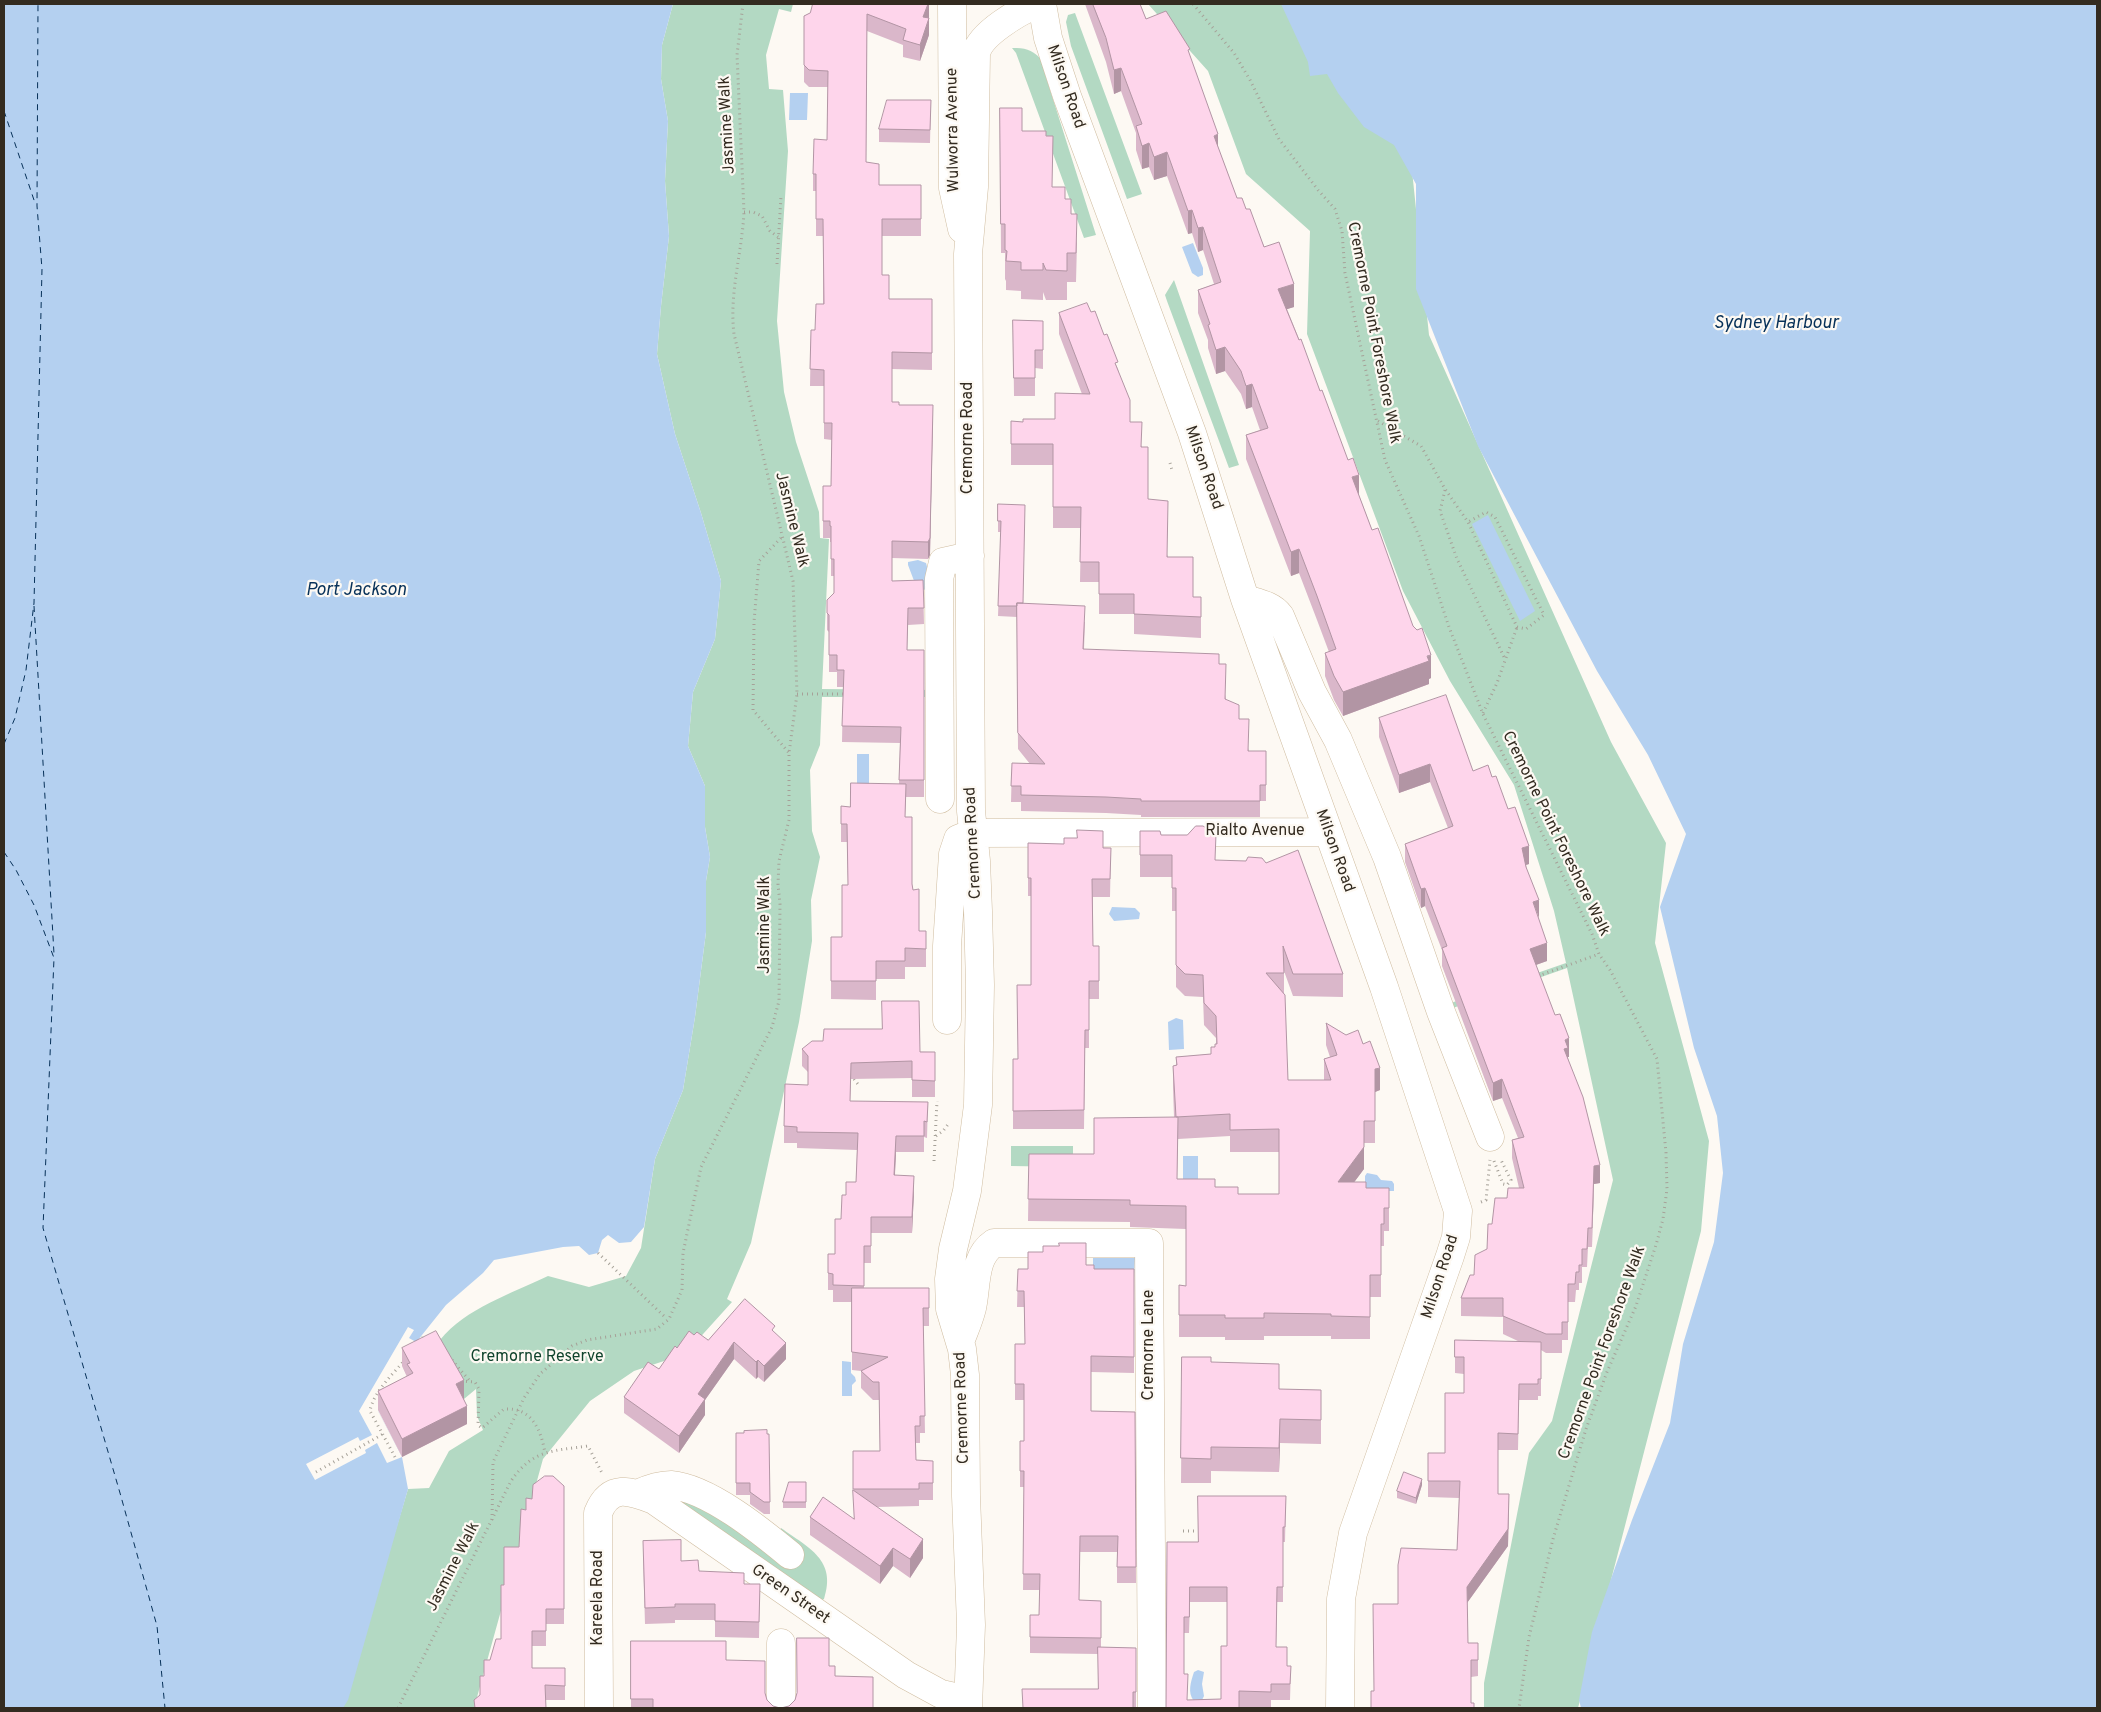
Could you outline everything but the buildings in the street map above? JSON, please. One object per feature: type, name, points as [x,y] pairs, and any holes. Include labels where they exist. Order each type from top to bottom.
[{"type":"street","name":"Wulworra Avenue","points":[[952,4],[953,188],[968,254]]},
{"type":"street","name":"Cremorne Road","points":[[968,1704],[971,1625],[966,1496],[965,1375],[960,1342],[950,1308],[949,1279],[952,1250],[967,1191],[978,1105],[979,967],[976,861],[971,811],[968,254],[974,187],[977,50],[980,43],[989,34],[1025,9],[1036,4]]},
{"type":"street","name":"Milson Road","points":[[1042,4],[1048,38],[1058,68],[1192,433],[1245,599],[1384,987],[1458,1211],[1458,1225],[1450,1256],[1353,1533],[1341,1599],[1340,1708]]},
{"type":"street","points":[[940,799],[939,578],[943,562],[970,556]]},
{"type":"street","points":[[1245,599],[1267,605],[1280,616],[1312,692],[1338,740],[1387,857],[1441,1012],[1490,1137]]},
{"type":"street","name":"Rialto Avenue","points":[[973,833],[1327,832]]},
{"type":"street","points":[[947,1020],[946,955],[953,854],[958,839],[973,833]]},
{"type":"street","name":"Cremorne Lane","points":[[960,1342],[972,1307],[978,1268],[986,1251],[994,1243],[1149,1244],[1152,1708]]},
{"type":"street","points":[[625,1493],[670,1485],[708,1496],[790,1555]]},
{"type":"street","name":"Green Street","points":[[625,1493],[654,1500],[906,1675],[941,1694],[968,1704]]},
{"type":"street","name":"Kareela Road","points":[[599,1708],[598,1513],[606,1499],[625,1493]]},
{"type":"street","points":[[781,1643],[781,1708]]},
{"type":"path","name":"Jasmine Walk","points":[[398,1708],[492,1520],[493,1462],[530,1386],[540,1374],[572,1346],[587,1340],[657,1329],[669,1319],[680,1299],[684,1279],[683,1254],[701,1167],[772,1027],[778,1001],[779,861],[789,820],[789,753],[797,694],[793,582],[734,334],[732,316],[733,293],[743,236],[744,212],[737,55],[744,4]]},
{"type":"path","name":"Cremorne Point Foreshore Walk","points":[[1193,4],[1234,53],[1280,139],[1318,190],[1335,209],[1342,231],[1345,273],[1385,460],[1419,536],[1448,627],[1483,714],[1592,934],[1599,954],[1610,970],[1657,1059],[1666,1153],[1667,1189],[1663,1219],[1639,1298],[1586,1429],[1553,1539],[1529,1637],[1519,1708]]},
{"type":"path","points":[[777,264],[781,196]]},
{"type":"path","points":[[744,212],[753,212],[762,216],[770,231],[778,238]]},
{"type":"path","points":[[1377,421],[1421,446],[1445,489],[1468,522],[1517,627],[1497,683],[1483,714]]},
{"type":"path","points":[[1170,463],[1172,470]]},
{"type":"path","points":[[1445,489],[1440,511],[1457,559],[1505,659]]},
{"type":"path","points":[[1468,522],[1486,512],[1495,517],[1544,615],[1526,629],[1517,627]]},
{"type":"path","points":[[782,537],[759,561],[754,622],[754,710],[789,753]]},
{"type":"path","points":[[797,694],[852,694]]},
{"type":"path","points":[[1534,978],[1599,954]]},
{"type":"path","points":[[854,1079],[860,1087]]},
{"type":"path","points":[[934,1161],[937,1101]]},
{"type":"path","points":[[935,1136],[943,1131],[952,1119]]},
{"type":"path","points":[[1456,1203],[1486,1200],[1489,1160],[1493,1159],[1503,1184],[1507,1185],[1511,1180],[1490,1137]]},
{"type":"path","points":[[598,1253],[666,1318]]},
{"type":"path","points":[[446,1354],[479,1389],[478,1425],[482,1428],[504,1409],[519,1410],[535,1422],[543,1440],[545,1453]]},
{"type":"path","points":[[395,1457],[370,1411],[385,1383],[405,1360]]},
{"type":"path","points":[[456,1383],[469,1380]]},
{"type":"path","points":[[316,1472],[383,1434]]},
{"type":"path","points":[[492,1520],[517,1472],[534,1457],[545,1453],[588,1446],[625,1493]]},
{"type":"path","points":[[1183,1531],[1198,1531]]},
{"type":"green space","name":"Cremorne Reserve","points":[[673,4],[793,4],[791,12],[779,9],[766,55],[769,89],[783,90],[788,151],[777,321],[784,392],[796,442],[819,512],[820,538],[829,539],[822,689],[933,690],[933,697],[822,697],[820,745],[810,770],[812,831],[820,857],[811,900],[812,941],[799,1022],[751,1243],[727,1299],[732,1302],[685,1354],[634,1371],[590,1401],[543,1459],[474,1708],[336,1708],[353,1672],[408,1489],[429,1488],[449,1451],[483,1430],[477,1416],[476,1389],[464,1399],[421,1336],[431,1340],[440,1340],[476,1310],[548,1276],[589,1287],[626,1276],[641,1248],[655,1159],[683,1090],[706,932],[706,881],[710,857],[705,827],[705,786],[688,746],[693,692],[715,639],[721,581],[675,434],[657,354],[669,236],[665,181],[668,121],[661,79],[662,45]]},
{"type":"green space","points":[[1148,4],[1294,4],[1407,122],[1429,335],[1611,742],[1666,843],[1655,943],[1709,1141],[1701,1231],[1578,1708],[1484,1708],[1484,1683],[1529,1453],[1552,1421],[1613,1180],[1567,968],[1450,1009],[1448,1004],[1566,963],[1554,911],[1514,785],[1450,681],[1403,591],[1307,334],[1310,231],[1246,174],[1208,71]]},
{"type":"green space","points":[[1075,13],[1142,194],[1127,199],[1071,46],[1066,22],[1068,15]]},
{"type":"green space","points":[[1012,48],[1028,50],[1040,58],[1096,235],[1084,238],[1016,53]]},
{"type":"green space","points":[[1174,280],[1239,465],[1229,468],[1167,301],[1165,295]]},
{"type":"green space","points":[[1011,1146],[1073,1146],[1073,1167],[1011,1166]]},
{"type":"green space","points":[[660,1490],[777,1537],[781,1528],[818,1556],[827,1574],[824,1599],[819,1602]]},
{"type":"water","name":"Port Jackson","points":[[4,4],[673,4],[662,45],[661,79],[668,121],[665,181],[669,236],[657,354],[675,434],[721,581],[715,639],[693,692],[688,746],[705,786],[705,827],[710,857],[706,881],[706,932],[683,1090],[655,1159],[644,1227],[631,1242],[619,1243],[608,1235],[602,1240],[598,1253],[589,1255],[579,1246],[563,1247],[494,1260],[483,1273],[446,1305],[402,1360],[378,1411],[402,1457],[408,1489],[348,1700],[343,1708],[4,1708]]},
{"type":"water","name":"Sydney Harbour","points":[[1281,4],[2097,4],[2097,1708],[1581,1708],[1579,1700],[1592,1632],[1632,1520],[1670,1423],[1683,1344],[1714,1242],[1723,1173],[1717,1116],[1694,1048],[1660,907],[1686,834],[1648,755],[1597,671],[1478,446],[1416,289],[1416,184],[1394,145],[1364,127],[1338,93],[1327,74],[1310,76],[1308,62]]},
{"type":"water","points":[[790,93],[808,93],[807,120],[789,120]]},
{"type":"water","points":[[1193,243],[1203,268],[1203,275],[1198,277],[1192,273],[1182,247]]},
{"type":"water","points":[[1488,515],[1535,611],[1520,621],[1472,524]]},
{"type":"water","points":[[918,560],[926,563],[929,574],[927,588],[924,590],[916,586],[908,565],[908,562]]},
{"type":"water","points":[[857,754],[869,754],[869,788],[857,788]]},
{"type":"water","points":[[1112,907],[1135,908],[1140,913],[1139,919],[1114,921],[1109,914]]},
{"type":"water","points":[[1176,1018],[1183,1020],[1184,1049],[1169,1050],[1168,1022]]},
{"type":"water","points":[[1183,1156],[1198,1156],[1198,1181],[1183,1186]]},
{"type":"water","points":[[1367,1173],[1377,1175],[1381,1180],[1392,1181],[1394,1191],[1365,1191],[1365,1176]]},
{"type":"water","points":[[1093,1258],[1135,1258],[1134,1277],[1093,1277]]},
{"type":"water","points":[[842,1361],[851,1362],[851,1373],[856,1381],[852,1385],[852,1396],[842,1396]]},
{"type":"water","points":[[1198,1670],[1204,1672],[1202,1684],[1204,1696],[1201,1702],[1194,1701],[1190,1691],[1194,1672]]},
{"type":"pier","points":[[408,1327],[414,1330],[409,1338],[416,1342],[378,1411],[402,1457],[387,1463],[377,1443],[365,1450],[366,1453],[315,1480],[306,1464],[358,1437],[360,1441],[372,1435],[359,1411]]},
{"type":"ferry route","points":[[4,744],[15,718],[26,670],[34,603],[42,269],[37,206],[38,4]]},
{"type":"ferry route","points":[[4,111],[35,203]]},
{"type":"ferry route","points":[[34,606],[54,954]]},
{"type":"ferry route","points":[[4,852],[16,870],[34,905],[54,958],[43,1228],[157,1626],[165,1708]]}]
